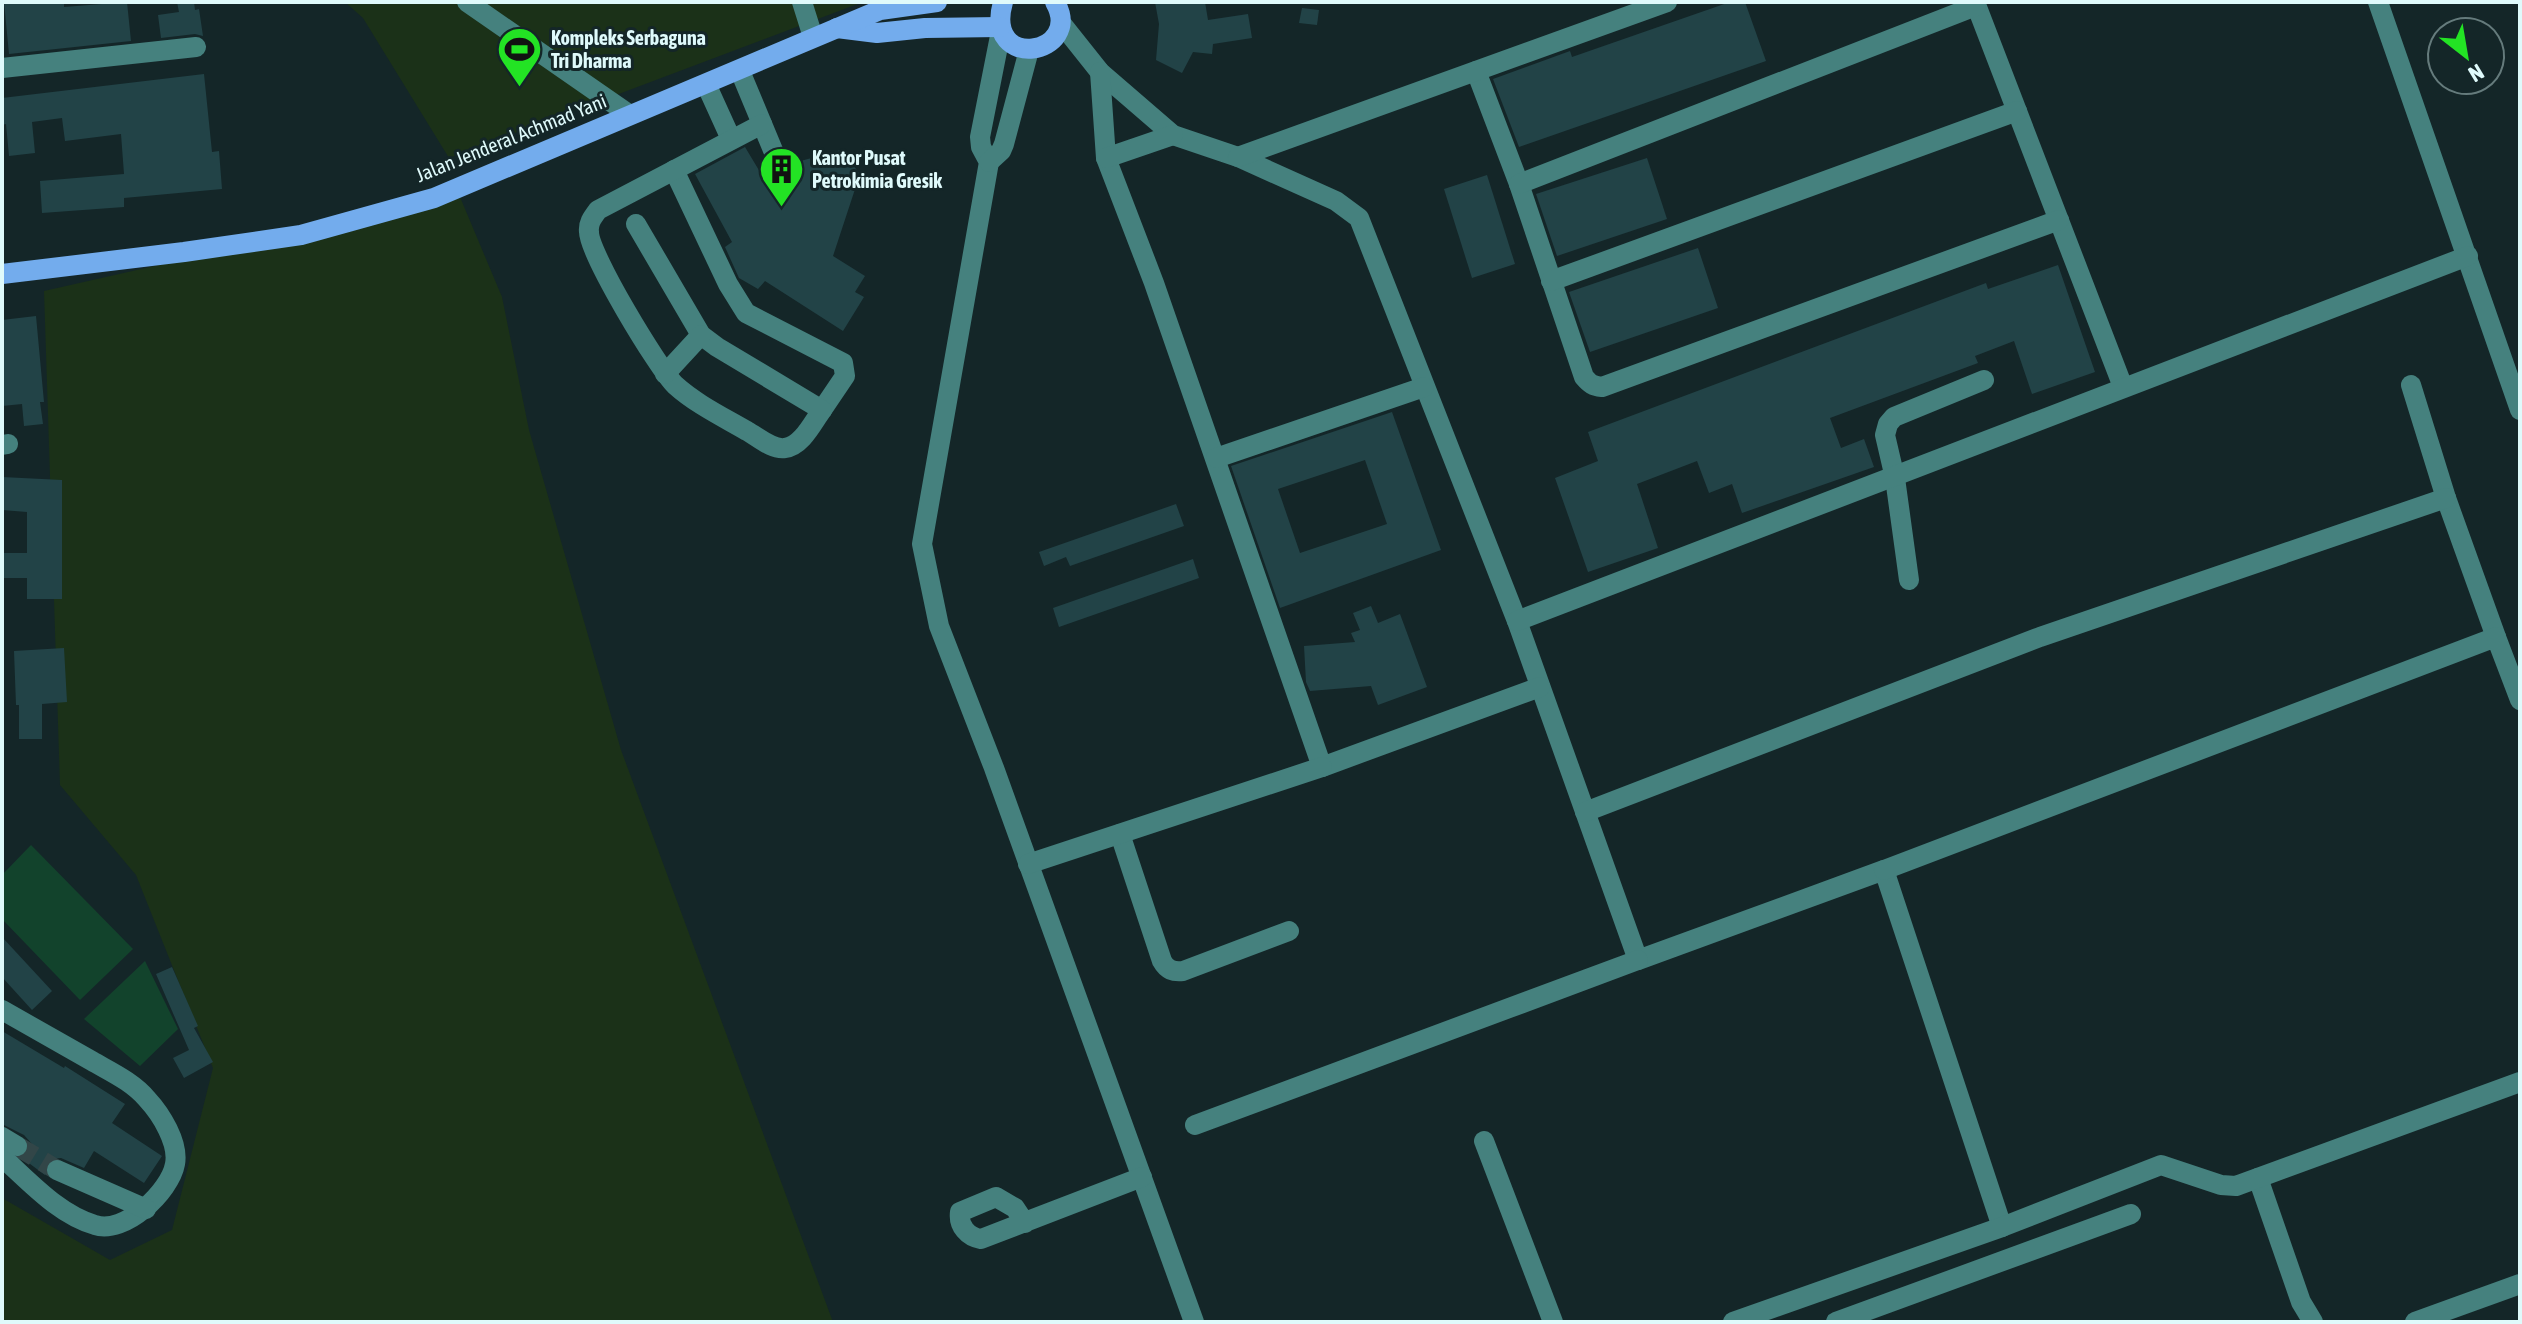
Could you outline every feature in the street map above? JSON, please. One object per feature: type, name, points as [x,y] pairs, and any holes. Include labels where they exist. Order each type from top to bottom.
[{"type":"main road","name":"Jalan Jenderal Achmad Yani","points":[[2,274],[301,235],[434,198],[880,10],[937,2]]},
{"type":"main road","points":[[1002,2],[1001,29],[1013,45],[1029,50],[1038,49],[1053,40],[1058,8]]},
{"type":"main road","name":"Jalan Jenderal Achmad Yani","points":[[835,28],[877,33],[925,28],[1001,29]]},
{"type":"street","points":[[467,2],[630,115]]},
{"type":"street","points":[[802,2],[813,37]]},
{"type":"street","points":[[1238,157],[1667,2]]},
{"type":"street","points":[[2378,2],[2468,256],[2514,375],[2520,410]]},
{"type":"street","points":[[1519,184],[1976,4],[2123,387]]},
{"type":"street","points":[[1058,8],[1100,72],[1173,135],[1238,157],[1336,201],[1359,218],[1517,621],[1638,960]]},
{"type":"street","points":[[989,162],[981,147],[980,137],[1001,29]]},
{"type":"street","points":[[2,68],[196,47]]},
{"type":"street","points":[[1029,50],[1004,144],[989,162],[922,544],[939,626],[994,768],[1194,1322]]},
{"type":"street","points":[[740,71],[775,155]]},
{"type":"street","points":[[1476,71],[1519,184],[1584,377],[1590,384],[1602,387],[2059,220]]},
{"type":"street","points":[[1100,72],[1106,158],[1154,283],[1322,767]]},
{"type":"street","points":[[706,84],[731,139]]},
{"type":"street","points":[[1551,281],[2017,111]]},
{"type":"street","points":[[674,170],[728,284],[746,313],[843,363],[845,376],[801,440],[793,446],[775,448],[704,407],[676,386],[647,347],[602,267],[588,235],[590,221],[598,210],[731,139],[762,124]]},
{"type":"street","points":[[1106,158],[1173,135]]},
{"type":"street","points":[[636,224],[701,335],[822,410]]},
{"type":"street","points":[[1517,621],[2468,256]]},
{"type":"street","points":[[665,374],[701,335]]},
{"type":"street","points":[[1909,580],[1895,478],[1885,435],[1894,417],[1984,380]]},
{"type":"street","points":[[2411,385],[2446,498],[2520,700]]},
{"type":"street","points":[[1216,458],[1424,387]]},
{"type":"street","points":[[1585,812],[2040,637],[2446,498]]},
{"type":"street","points":[[1195,1125],[1884,870],[2496,637]]},
{"type":"street","points":[[1028,864],[1322,767],[1540,687]]},
{"type":"street","points":[[1120,834],[1162,961],[1172,971],[1183,971],[1289,931]]},
{"type":"street","points":[[1884,870],[2002,1227]]},
{"type":"street","points":[[2,1010],[127,1081],[147,1098],[175,1147],[175,1164],[170,1180],[146,1209],[121,1224],[97,1227],[55,1205],[7,1147]]},
{"type":"street","points":[[1733,1322],[2002,1227],[2161,1165],[2221,1185],[2236,1186],[2520,1082]]},
{"type":"street","points":[[1484,1141],[1553,1322]]},
{"type":"street","points":[[57,1170],[146,1209]]},
{"type":"street","points":[[1025,1223],[1142,1177]]},
{"type":"street","points":[[2258,1178],[2301,1302],[2313,1322]]},
{"type":"street","points":[[1836,1322],[2131,1214]]},
{"type":"street","points":[[2415,1322],[2520,1284]]},
{"type":"shaded area","name":"Kompleks Serbaguna Tri Dharma","points":[[345,2],[863,2],[449,158],[363,18]]},
{"type":"shaded area","points":[[460,197],[502,297],[529,430],[621,750],[833,1322],[2,1322],[2,1198],[110,1260],[172,1230],[213,1068],[136,875],[60,785],[44,291]]},
{"type":"shaded area","points":[[31,845],[133,949],[80,1000],[2,919],[2,875]]},
{"type":"shaded area","points":[[145,961],[178,1029],[140,1066],[84,1019]]},
{"type":"building","points":[[4,2],[64,2],[64,7],[127,2],[131,41],[9,54]]},
{"type":"building","points":[[177,2],[194,2],[195,10],[199,9],[203,36],[161,38],[158,15],[179,12]]},
{"type":"building","points":[[1155,2],[1205,2],[1208,20],[1248,14],[1252,38],[1213,44],[1212,54],[1193,52],[1182,73],[1156,60],[1159,24]]},
{"type":"building","points":[[1730,2],[1745,2],[1766,61],[1519,147],[1493,79],[1570,51],[1572,57]]},
{"type":"building","points":[[1302,8],[1319,10],[1317,25],[1299,23]]},
{"type":"building","points":[[204,74],[212,152],[219,151],[222,189],[124,198],[124,207],[42,213],[40,181],[124,174],[121,134],[65,141],[62,118],[32,122],[35,153],[9,156],[6,124],[2,125],[2,98]]},
{"type":"building","name":"Kantor Pusat Petrokimia Gresik","points":[[745,147],[760,172],[841,150],[860,174],[833,256],[865,276],[855,292],[864,297],[843,331],[765,281],[758,289],[739,278],[725,247],[732,242],[695,174]]},
{"type":"building","points":[[1647,158],[1667,219],[1557,256],[1536,194]]},
{"type":"building","points":[[1487,175],[1515,264],[1472,278],[1444,189]]},
{"type":"building","points":[[1698,248],[1718,308],[1590,352],[1569,292]]},
{"type":"building","points":[[2058,265],[2095,372],[2032,394],[2014,341],[1975,356],[1978,363],[1830,418],[1841,448],[1864,439],[1874,467],[1742,513],[1732,484],[1709,493],[1697,461],[1637,484],[1658,548],[1588,572],[1555,478],[1598,461],[1588,432],[1986,283],[1988,289]]},
{"type":"building","points":[[36,316],[44,402],[40,402],[43,424],[24,426],[22,404],[2,406],[2,320]]},
{"type":"building","points":[[1392,412],[1441,550],[1280,608],[1231,466]],"holes":[[[1365,460],[1387,524],[1300,553],[1278,489]]]},
{"type":"building","points":[[2,477],[62,480],[62,599],[27,599],[27,578],[2,578],[2,553],[27,553],[27,512],[2,510]]},
{"type":"building","points":[[1176,504],[1184,526],[1070,566],[1066,557],[1044,566],[1039,552]]},
{"type":"building","points":[[1193,559],[1199,578],[1059,627],[1053,608]]},
{"type":"building","points":[[1371,606],[1378,623],[1400,614],[1427,687],[1378,705],[1371,686],[1310,691],[1306,682],[1304,646],[1355,642],[1351,633],[1360,630],[1353,613]]},
{"type":"building","points":[[64,648],[67,702],[42,704],[42,739],[19,739],[14,651]]},
{"type":"building","points":[[2,937],[52,991],[32,1010],[2,977]]},
{"type":"building","points":[[172,967],[198,1026],[194,1028],[213,1062],[184,1078],[173,1058],[189,1050],[156,974]]},
{"type":"building","points":[[2,1031],[125,1104],[112,1123],[162,1156],[144,1183],[94,1151],[84,1168],[61,1158],[50,1159],[45,1166],[45,1175],[22,1158],[32,1144],[24,1135],[2,1124]]},
{"type":"tunnel","points":[[17,1146],[57,1170]]},
{"type":"place","name":"Kompleks Serbaguna Tri Dharma","points":[[520,88]]},
{"type":"place","name":"Kantor Pusat Petrokimia Gresik","points":[[781,208]]}]
